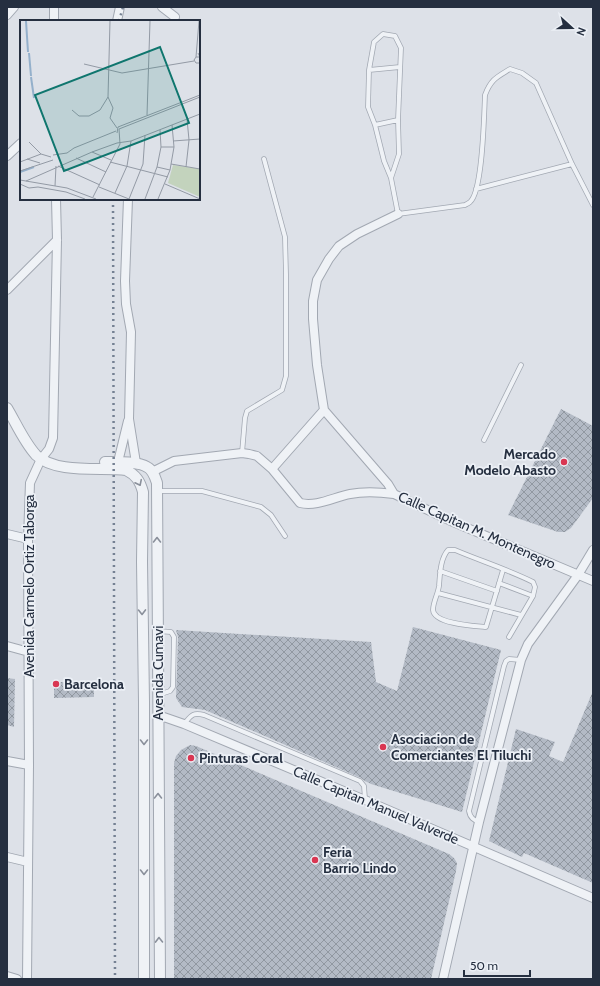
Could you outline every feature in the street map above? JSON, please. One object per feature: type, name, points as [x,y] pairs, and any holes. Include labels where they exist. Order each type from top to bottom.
[{"type":"street","points":[[7,15],[14,7]]},
{"type":"street","points":[[54,7],[54,20]]},
{"type":"street","points":[[117,20],[120,7]]},
{"type":"street","points":[[162,7],[174,17]]},
{"type":"street","points":[[7,156],[20,144]]},
{"type":"street","name":"Avenida Carmelo Ortiz Taborga","points":[[27,979],[29,765],[28,539],[30,483],[41,459],[49,449],[53,438],[56,200]]},
{"type":"street","points":[[128,200],[125,281],[126,304],[131,332],[129,419],[136,464]]},
{"type":"street","points":[[272,469],[324,410],[317,365],[313,319],[313,301],[317,280],[329,259],[339,246],[357,234],[398,214]]},
{"type":"street","points":[[7,290],[56,240]]},
{"type":"street","points":[[7,408],[25,439],[35,454],[41,459]]},
{"type":"street","name":"Calle Capitan M. Montenegro","points":[[324,410],[388,484],[394,494],[453,522],[593,581]]},
{"type":"street","points":[[118,462],[129,419]]},
{"type":"street","points":[[152,472],[174,461],[242,453],[258,456],[272,469],[300,503],[306,504],[320,502],[364,492],[394,494]]},
{"type":"street","name":"Avenida Cumavi","points":[[41,459],[64,467],[126,470],[137,478],[143,492],[144,979]]},
{"type":"street","name":"Avenida Cumavi","points":[[51,463],[64,461],[118,462],[136,464],[148,467],[157,483],[160,979]]},
{"type":"street","points":[[7,534],[10,536],[28,539]]},
{"type":"street","points":[[443,979],[479,822],[522,660],[528,644],[578,575],[593,550]]},
{"type":"street","points":[[142,562],[157,562]]},
{"type":"street","points":[[7,646],[28,652]]},
{"type":"street","name":"Calle Capitan Manuel Valverde","points":[[158,716],[184,724],[593,898]]},
{"type":"street","points":[[7,761],[29,765]]},
{"type":"street","points":[[144,824],[158,824]]},
{"type":"street","points":[[7,857],[28,862]]},
{"type":"street","points":[[7,976],[17,979]]},
{"type":"lane","points":[[391,178],[399,154],[398,120],[401,48],[394,36],[383,34],[374,42],[369,70],[368,107],[375,126],[384,161],[391,178],[398,214],[465,205],[470,202],[476,189],[480,169],[485,95],[488,86],[495,77],[510,69],[522,73],[536,83],[572,164],[593,205]]},
{"type":"lane","points":[[369,70],[400,67]]},
{"type":"lane","points":[[375,126],[398,120]]},
{"type":"lane","points":[[242,453],[247,411],[282,390],[286,376],[285,237],[264,159]]},
{"type":"lane","points":[[476,189],[572,164]]},
{"type":"lane","points":[[484,440],[520,365]]},
{"type":"lane","points":[[157,491],[202,491],[261,507],[271,515],[285,536]]},
{"type":"lane","points":[[503,570],[486,628],[460,625],[441,619],[435,615],[433,611],[433,605],[438,593],[440,571],[445,553],[448,550],[455,550],[534,582],[535,587],[533,596],[509,637]]},
{"type":"lane","points":[[440,571],[497,591]]},
{"type":"lane","points":[[499,583],[533,596]]},
{"type":"lane","points":[[438,593],[521,615]]},
{"type":"lane","points":[[158,631],[171,632],[174,637],[173,687],[170,691],[158,695]]},
{"type":"lane","points":[[479,822],[472,819],[469,811],[504,666],[506,661],[509,659],[522,660]]},
{"type":"lane","points":[[184,724],[192,715],[198,713],[204,715],[360,781],[364,786],[364,800]]},
{"type":"building","name":"Mercado Modelo Abasto","points":[[561,409],[593,426],[593,498],[571,528],[565,532],[558,532],[508,515]]},
{"type":"building","name":"Asociacion de Comerciantes El Tiluchi","points":[[413,627],[501,650],[462,812],[371,784],[361,778],[205,710],[182,707],[176,698],[178,637],[176,630],[371,642],[376,682],[397,691]]},
{"type":"building","points":[[7,678],[15,679],[14,727],[7,725]]},
{"type":"building","points":[[54,682],[94,682],[94,697],[54,698]]},
{"type":"building","points":[[593,691],[593,883],[524,853],[522,857],[489,841],[516,729],[555,742],[549,756],[563,762]]},
{"type":"building","name":"Feria Barrio Lindo","points":[[190,745],[196,746],[449,854],[454,858],[457,863],[456,871],[431,979],[174,979],[174,763],[176,756],[181,750]]},
{"type":"railway","points":[[119,20],[123,7]]},
{"type":"railway","points":[[113,200],[115,979]]},
{"type":"place","name":"Mercado Modelo Abasto","points":[[564,462]]},
{"type":"place","name":"Barcelona","points":[[56,684]]},
{"type":"place","name":"Asociacion de Comerciantes El Tiluchi","points":[[383,747]]},
{"type":"place","name":"Pinturas Coral","points":[[191,758]]},
{"type":"place","name":"Feria Barrio Lindo","points":[[315,860]]}]
